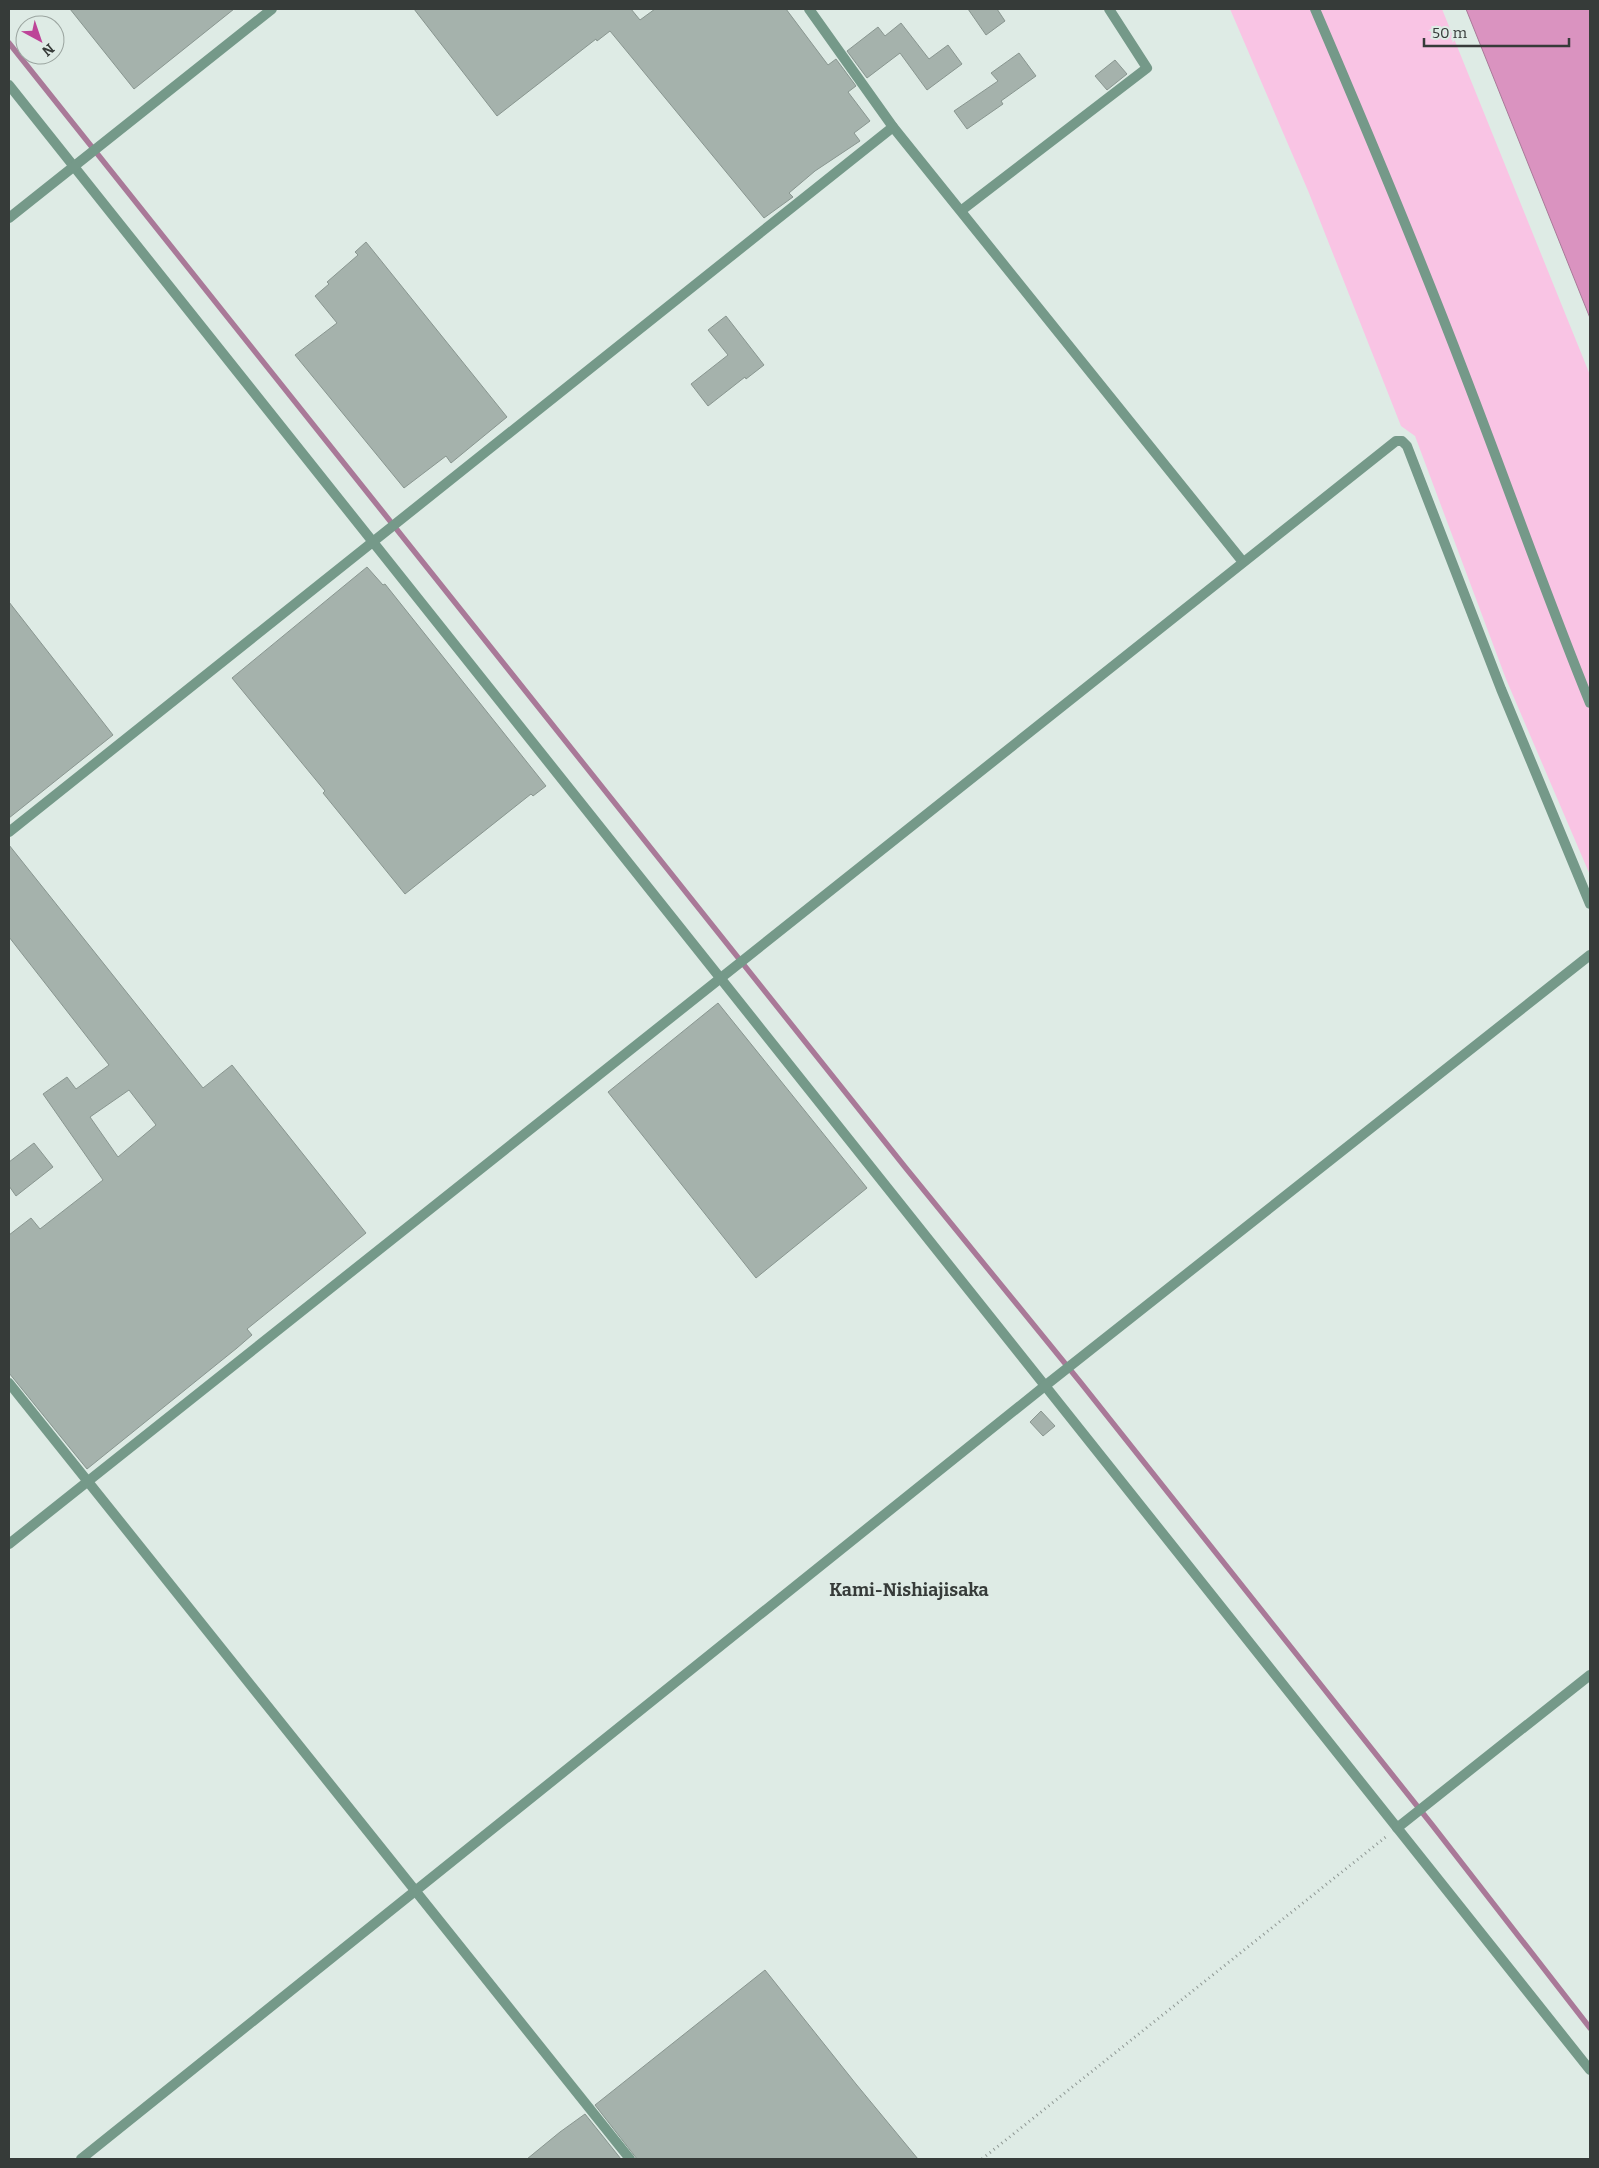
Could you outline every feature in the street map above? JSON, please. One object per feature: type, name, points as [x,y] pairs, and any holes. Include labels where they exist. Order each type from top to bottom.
[{"type":"street","points":[[9,218],[272,9]]},
{"type":"street","points":[[809,9],[894,126],[1243,562]]},
{"type":"street","points":[[962,210],[1146,68],[1109,9]]},
{"type":"street","points":[[1315,9],[1454,346],[1521,528],[1590,703]]},
{"type":"street","points":[[9,85],[1590,2070]]},
{"type":"street","points":[[9,832],[894,126]]},
{"type":"street","points":[[9,1544],[1396,440],[1402,440],[1407,446],[1501,689],[1590,904]]},
{"type":"street","points":[[81,2159],[1046,1385],[1590,955]]},
{"type":"street","points":[[9,1384],[630,2159]]},
{"type":"street","points":[[1397,1828],[1590,1674]]},
{"type":"path","points":[[982,2159],[1397,1828]]},
{"type":"shaded area","points":[[1230,9],[1442,9],[1590,375],[1590,875],[1506,679],[1415,436],[1401,426],[1309,193]]},
{"type":"shaded area","points":[[1466,9],[1590,9],[1590,318]]},
{"type":"building","points":[[70,9],[234,9],[134,89]]},
{"type":"building","points":[[414,9],[631,9],[640,20],[655,9],[786,9],[828,65],[836,59],[856,86],[848,92],[870,121],[854,133],[860,141],[815,171],[789,193],[793,197],[764,218],[610,31],[597,41],[596,39],[497,116]]},
{"type":"building","points":[[968,9],[997,9],[1005,21],[986,35]]},
{"type":"building","points":[[901,23],[929,59],[948,45],[962,64],[927,90],[900,53],[867,78],[847,51],[878,27],[885,36]]},
{"type":"building","points":[[1019,53],[1036,76],[1001,101],[1003,104],[967,129],[954,111],[998,81],[991,73]]},
{"type":"building","points":[[1115,60],[1127,74],[1107,90],[1095,76]]},
{"type":"building","points":[[366,242],[507,417],[451,463],[446,456],[404,488],[295,355],[337,323],[315,296],[329,284],[327,282],[358,255],[355,252]]},
{"type":"building","points":[[726,316],[764,365],[746,379],[745,377],[708,406],[691,384],[728,355],[708,330]]},
{"type":"building","points":[[367,567],[383,585],[385,584],[546,786],[533,796],[531,794],[405,894],[323,793],[325,791],[232,678]]},
{"type":"building","points":[[9,602],[113,735],[9,818]]},
{"type":"building","points":[[9,845],[203,1088],[232,1065],[366,1233],[247,1329],[252,1335],[237,1348],[87,1469],[9,1373],[9,1235],[31,1218],[40,1229],[103,1180],[43,1094],[67,1077],[76,1089],[109,1065],[9,937]],"holes":[[[129,1090],[156,1125],[118,1157],[90,1117]]]},
{"type":"building","points":[[718,1003],[867,1188],[756,1278],[608,1092]]},
{"type":"building","points":[[34,1143],[53,1167],[16,1196],[9,1186],[9,1162]]},
{"type":"building","points":[[1041,1411],[1055,1426],[1043,1436],[1030,1422]]},
{"type":"building","points":[[765,1970],[918,2159],[637,2159],[595,2105]]},
{"type":"building","points":[[585,2114],[621,2159],[527,2159],[560,2132]]},
{"type":"waterway","points":[[9,43],[905,1167],[1081,1383],[1433,1826],[1590,2028]]},
{"type":"district","name":"Kami-Nishiajisaka","points":[[909,1590]]}]
